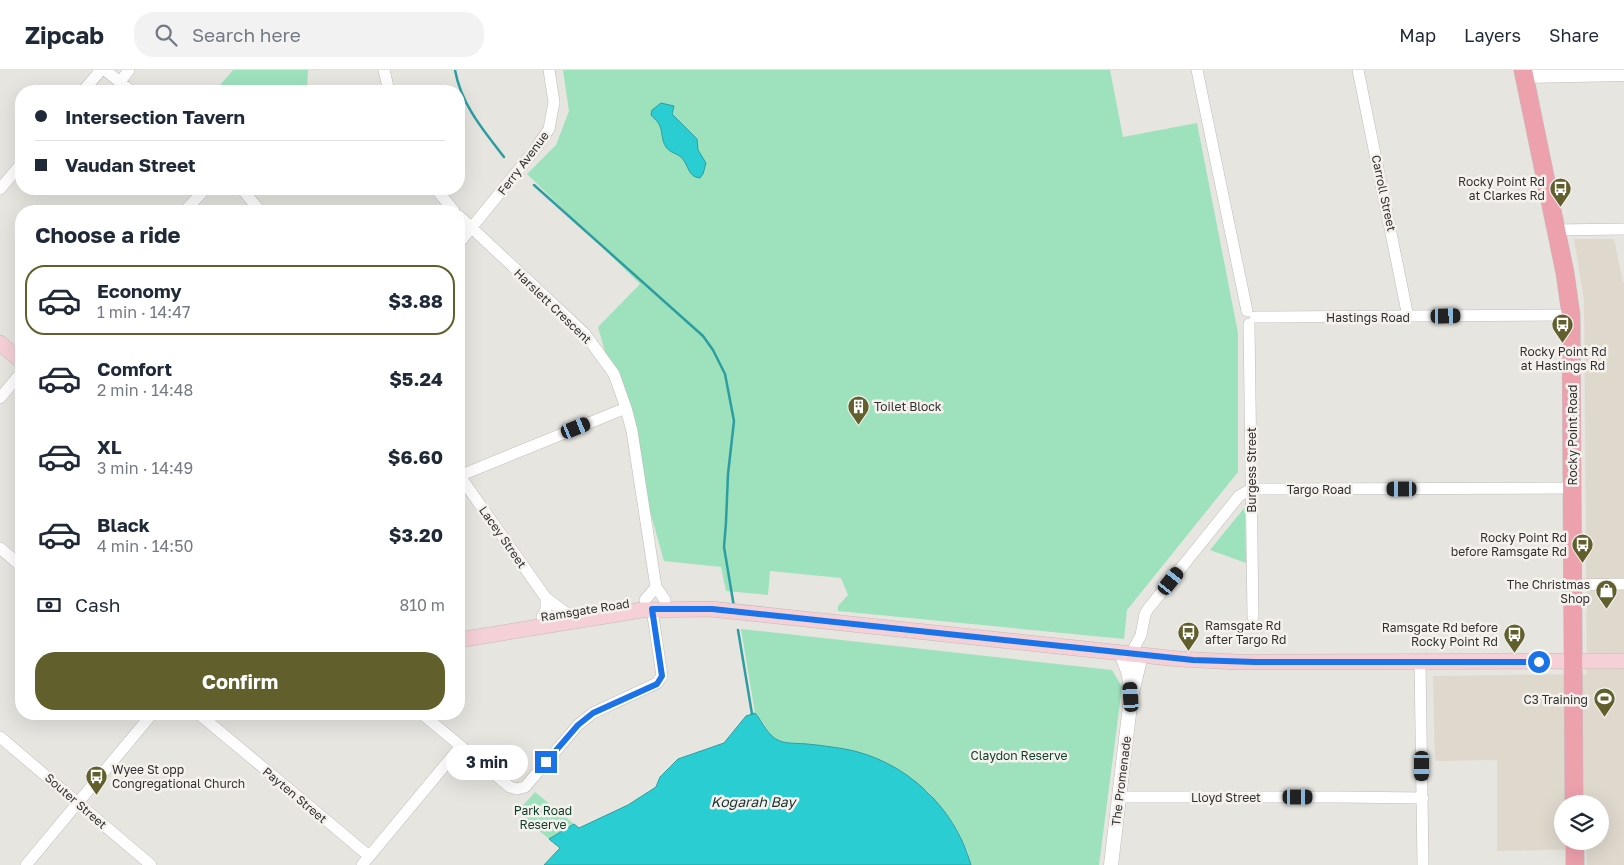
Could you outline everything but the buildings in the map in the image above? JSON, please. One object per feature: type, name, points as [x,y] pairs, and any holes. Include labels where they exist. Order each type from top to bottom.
[{"type":"main road","name":"Rocky Point Road","points":[[1524,73],[1568,291],[1571,315],[1574,795]]},
{"type":"main road","points":[[0,343],[15,356]]},
{"type":"main road","name":"Ramsgate Road","points":[[465,639],[625,612],[665,600],[726,611]]},
{"type":"main road","name":"Ramsgate Road","points":[[465,630],[566,613],[648,605],[726,611],[1136,655],[1230,662],[1624,661]]},
{"type":"main road","points":[[1575,850],[1575,865]]},
{"type":"street","points":[[89,85],[103,70],[124,85]]},
{"type":"street","points":[[120,82],[129,70]]},
{"type":"street","points":[[384,70],[388,85]]},
{"type":"street","name":"Ferry Avenue","points":[[465,236],[534,151],[549,129],[554,102],[549,70]]},
{"type":"street","name":"Burgess Street","points":[[1197,70],[1250,317],[1253,617]]},
{"type":"street","name":"Carroll Street","points":[[1358,70],[1408,317]]},
{"type":"street","points":[[1524,73],[1624,74]]},
{"type":"street","points":[[0,189],[15,171]]},
{"type":"street","points":[[191,205],[200,195]]},
{"type":"street","points":[[247,195],[255,205]]},
{"type":"street","points":[[441,195],[449,205]]},
{"type":"street","name":"Harslett Crescent","points":[[465,222],[585,334],[614,374],[632,431],[656,587],[665,600]]},
{"type":"street","points":[[1556,230],[1624,229]]},
{"type":"street","name":"Hastings Road","points":[[1250,317],[1571,315]]},
{"type":"street","points":[[0,398],[15,380]]},
{"type":"street","points":[[465,473],[626,408]]},
{"type":"street","name":"Lacey Street","points":[[465,483],[546,598],[566,613]]},
{"type":"street","name":"Targo Road","points":[[1251,489],[1572,488]]},
{"type":"street","points":[[1136,655],[1142,635],[1145,614],[1148,609],[1239,496],[1251,489]]},
{"type":"street","points":[[0,548],[15,561]]},
{"type":"street","points":[[1573,585],[1624,584]]},
{"type":"street","points":[[429,720],[510,787],[517,789],[525,787],[578,725],[593,713],[657,684],[662,676],[648,605],[656,587]]},
{"type":"street","points":[[542,617],[546,610],[546,598]]},
{"type":"street","points":[[1136,655],[1143,645],[1142,635]]},
{"type":"street","name":"The Promenade","points":[[1111,865],[1136,655]]},
{"type":"street","name":"The Promenade","points":[[1131,697],[1130,674],[1136,655]]},
{"type":"street","points":[[1420,662],[1423,865]]},
{"type":"street","points":[[26,865],[147,720]]},
{"type":"street","name":"Payten Street","points":[[206,720],[366,861]]},
{"type":"street","name":"Souter Street","points":[[0,737],[151,865]]},
{"type":"street","points":[[366,861],[461,746]]},
{"type":"street","name":"Lloyd Street","points":[[1119,797],[1338,796],[1423,798]]},
{"type":"shaded area","points":[[1574,239],[1614,239],[1624,282],[1624,865],[1587,865],[1586,850],[1609,850],[1609,795],[1554,795],[1554,850],[1497,851],[1497,760],[1435,761],[1433,676],[1587,674],[1584,300]]},
{"type":"green space","points":[[233,70],[308,70],[307,85],[220,85]]},
{"type":"green space","points":[[563,70],[1110,70],[1123,137],[1197,123],[1238,333],[1238,472],[1127,610],[1124,639],[838,611],[838,606],[848,595],[841,578],[770,571],[768,595],[726,591],[721,567],[664,561],[598,327],[640,284],[527,174],[556,145],[569,111]]},
{"type":"green space","points":[[1245,507],[1246,563],[1210,550]]},
{"type":"green space","name":"Claydon Reserve","points":[[741,629],[1112,670],[1122,687],[1099,865],[971,865],[968,852],[953,823],[928,791],[847,749],[780,742],[770,734],[755,713]]},
{"type":"green space","name":"Park Road Reserve","points":[[535,792],[574,824],[549,839],[517,812]]},
{"type":"water","points":[[661,103],[674,106],[672,114],[697,139],[698,150],[706,163],[700,178],[693,176],[682,158],[669,151],[664,144],[660,127],[651,115],[652,110]]},
{"type":"water","name":"Kogarah Bay","points":[[755,713],[769,733],[780,741],[845,749],[867,755],[907,775],[940,806],[953,824],[971,865],[544,865],[560,848],[549,839],[574,824],[579,828],[628,805],[656,787],[660,777],[678,759],[724,743],[746,716]]},
{"type":"waterway","points":[[455,70],[459,85]]},
{"type":"waterway","points":[[465,100],[481,127],[504,157]]},
{"type":"waterway","points":[[534,185],[703,336],[713,350],[725,374],[734,421],[728,474],[724,547],[734,607]]},
{"type":"waterway","points":[[738,630],[752,714]]},
{"type":"place","name":"Rocky Point Rd at Clarkes Rd","points":[[1561,207]]},
{"type":"place","name":"Rocky Point Rd at Hastings Rd","points":[[1563,343]]},
{"type":"place","name":"Toilet Block","points":[[858,425]]},
{"type":"place","name":"Rocky Point Rd before Ramsgate Rd","points":[[1583,563]]},
{"type":"place","name":"The Christmas Shop","points":[[1606,610]]},
{"type":"place","name":"Ramsgate Rd after Targo Rd","points":[[1189,651]]},
{"type":"place","name":"Ramsgate Rd before Rocky Point Rd","points":[[1514,653]]},
{"type":"place","name":"C3 Training","points":[[1604,718]]},
{"type":"place","name":"Wyee St opp Congregational Church","points":[[96,795]]},
{"type":"route","points":[[546,762],[578,725],[593,713],[657,684],[662,676],[652,609],[712,609],[1141,656],[1222,662],[1539,662]]}]
